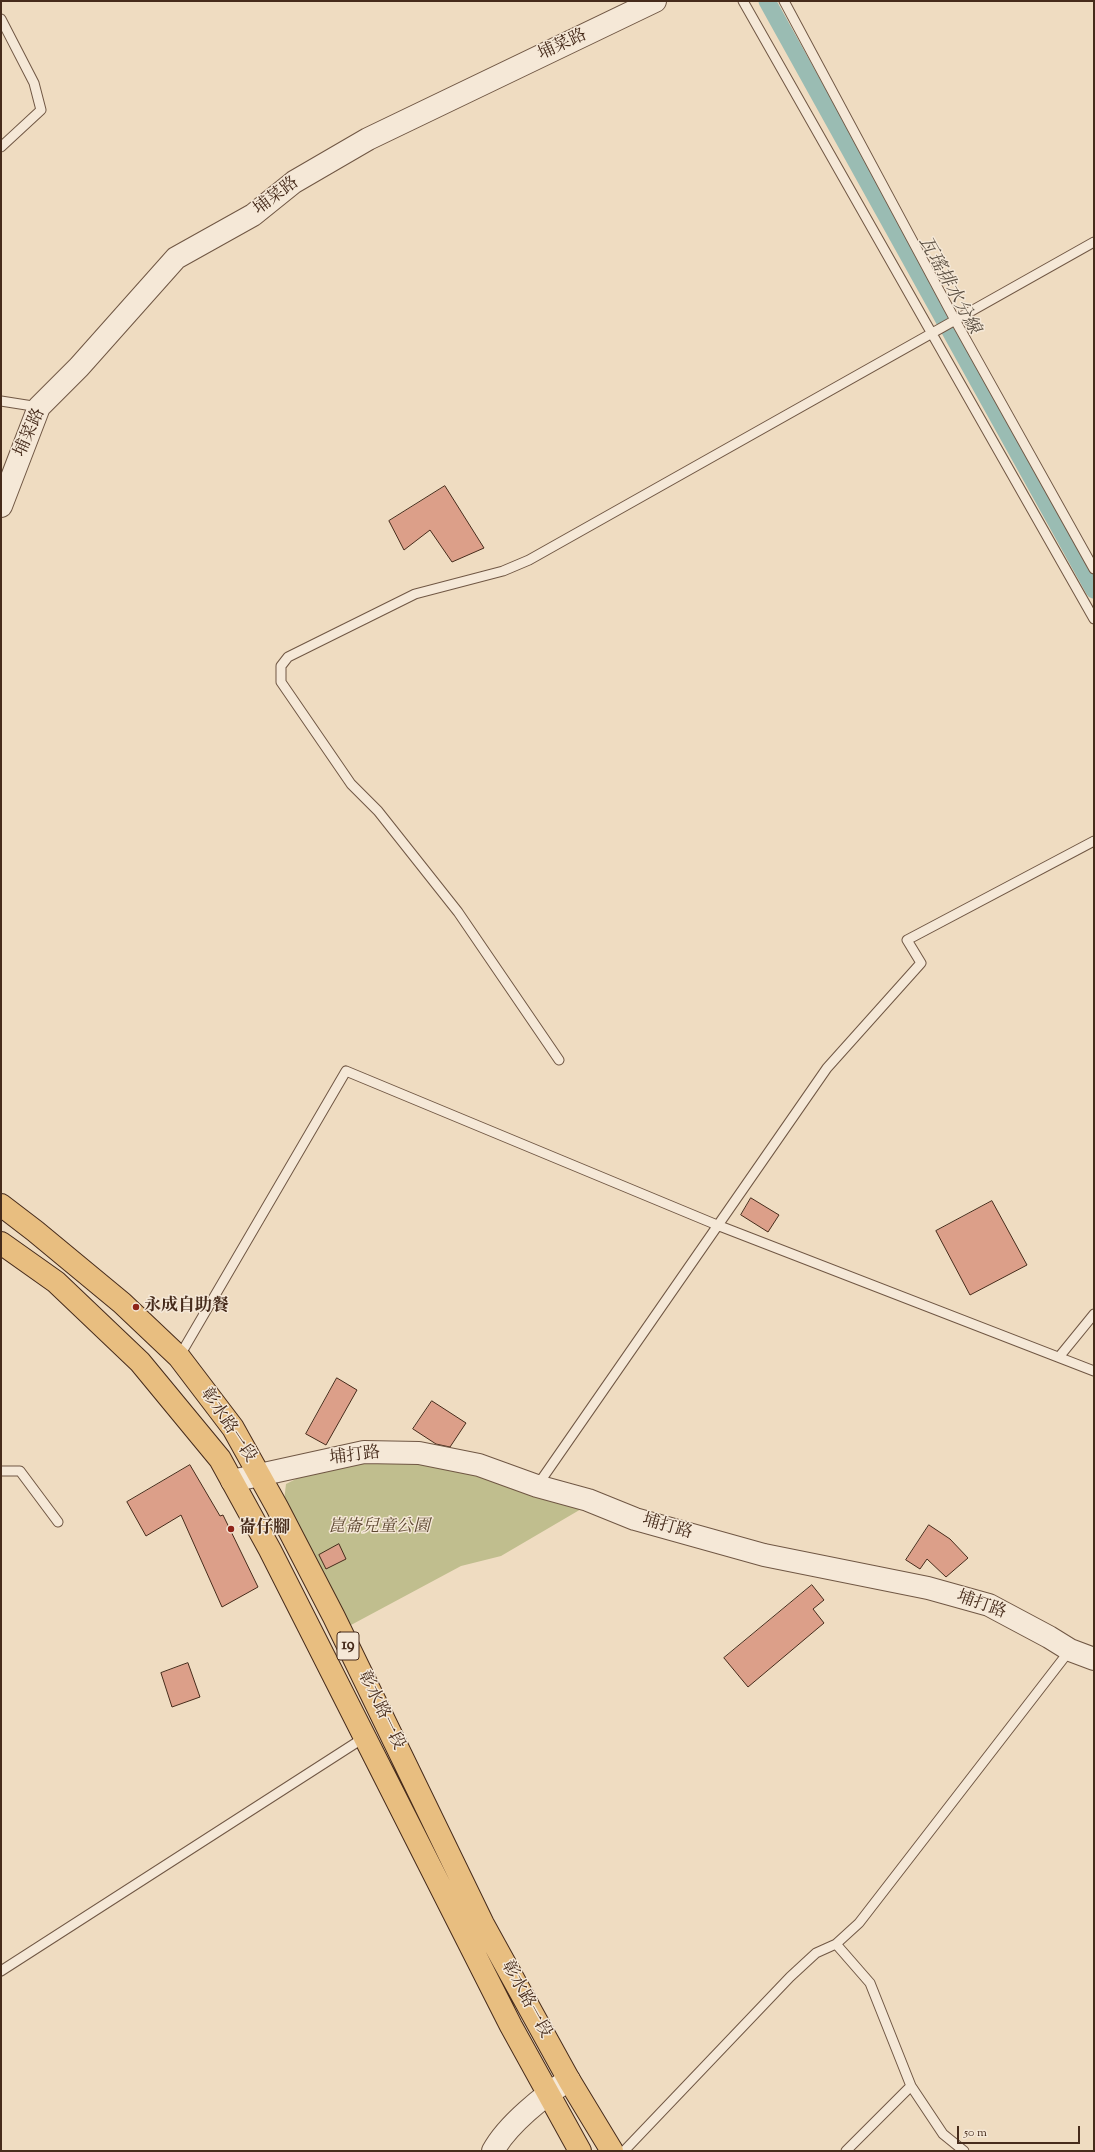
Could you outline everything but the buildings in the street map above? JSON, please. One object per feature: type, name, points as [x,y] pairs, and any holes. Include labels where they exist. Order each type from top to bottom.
[{"type":"main road","name":"彰水路一段","points":[[1,1205],[104,1288],[179,1357],[233,1428],[259,1474],[337,1624],[483,1924],[568,2080],[612,2151]]},
{"type":"main road","name":"彰水路一段","points":[[1,1242],[56,1282],[140,1362],[220,1459],[270,1550],[472,1950],[547,2094],[580,2151]]},
{"type":"main road","points":[[84,1309],[104,1288]]},
{"type":"street","name":"埔菜路","points":[[1,506],[39,407],[79,367],[176,258],[253,215],[294,182],[368,139],[655,1]]},
{"type":"street","name":"埔打路","points":[[232,1481],[364,1452],[420,1453],[479,1465],[537,1486],[588,1500],[635,1519],[764,1555],[928,1588],[989,1605],[1070,1650],[1094,1660]]},
{"type":"street","points":[[493,2151],[499,2141],[547,2094],[568,2080]]},
{"type":"lane","points":[[743,1],[1094,619]]},
{"type":"lane","points":[[784,1],[955,320],[1094,569]]},
{"type":"lane","points":[[1,19],[34,83],[41,110],[1,146]]},
{"type":"lane","points":[[559,1060],[458,912],[378,811],[350,784],[281,682],[281,666],[288,657],[415,594],[503,571],[529,560],[1094,242]]},
{"type":"lane","points":[[1,401],[39,407]]},
{"type":"lane","points":[[537,1486],[827,1068],[921,963],[907,940],[1094,841]]},
{"type":"lane","points":[[179,1357],[346,1071],[717,1225],[1094,1371]]},
{"type":"lane","points":[[1059,1357],[1094,1314]]},
{"type":"lane","points":[[1,1471],[20,1471],[58,1522]]},
{"type":"lane","points":[[624,2151],[790,1977],[816,1953],[836,1944],[859,1923],[1070,1650]]},
{"type":"lane","points":[[1,1971],[365,1737]]},
{"type":"lane","points":[[836,1944],[870,1982],[911,2086],[943,2134],[964,2151]]},
{"type":"lane","points":[[846,2151],[911,2086]]},
{"type":"green space","name":"崑崙兒童公園","points":[[418,1458],[588,1505],[501,1556],[461,1566],[351,1625],[283,1509],[286,1484],[324,1465]]},
{"type":"waterway","name":"瓦瑤排水分線","points":[[767,1],[1094,590]]},
{"type":"place","name":"永成自助餐","points":[[136,1307]]},
{"type":"place","name":"崙仔腳","points":[[231,1529]]}]
